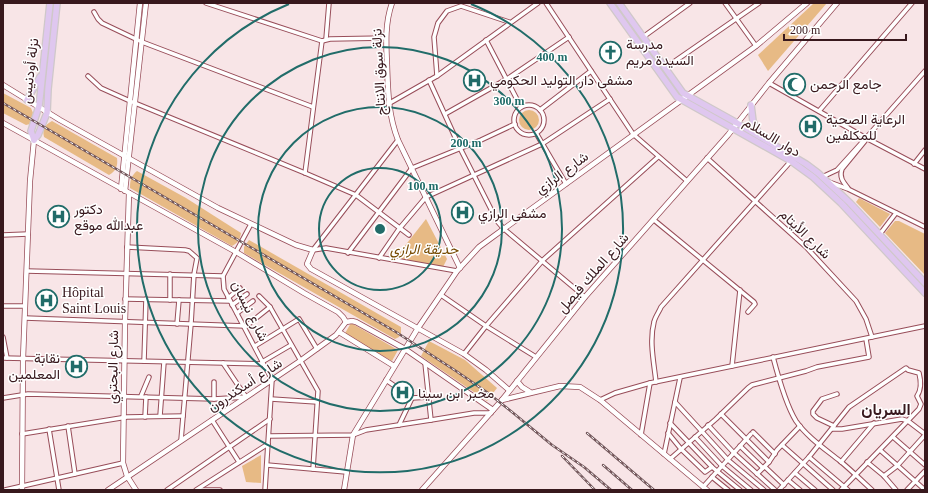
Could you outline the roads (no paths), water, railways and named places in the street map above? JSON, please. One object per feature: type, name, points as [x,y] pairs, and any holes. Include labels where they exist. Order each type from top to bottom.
[{"type":"main road","name":"نزلة أودنيس","points":[[34,140],[31,131],[39,106],[50,3]]},
{"type":"main road","points":[[22,488],[24,318],[34,140],[38,135],[47,112],[57,3]]},
{"type":"main road","points":[[126,156],[130,101],[139,41],[140,3]]},
{"type":"main road","name":"شارع البحتري","points":[[136,490],[128,477],[123,463],[127,247],[125,191],[126,156],[135,103],[139,41],[146,3]]},
{"type":"main road","name":"نزلة سوق الانتاج","points":[[392,3],[388,18],[386,38],[388,104],[393,126],[398,140],[426,197],[458,270]]},
{"type":"main road","name":"دوار االسلام","points":[[610,3],[677,97],[735,125],[813,177],[841,203],[925,293]]},
{"type":"main road","points":[[620,3],[664,69],[683,93],[735,125],[760,136],[806,164],[825,179],[850,203],[925,283]]},
{"type":"main road","name":"شارع الرازي","points":[[344,490],[353,435],[418,328],[458,270],[479,247],[756,46],[807,3]]},
{"type":"main road","name":"شارع الملك فيصل","points":[[422,490],[492,412],[585,297],[728,135],[769,83],[837,3]]},
{"type":"main road","points":[[27,100],[36,87],[42,71]]},
{"type":"main road","points":[[3,85],[47,112],[218,208],[296,245],[313,250],[307,264],[311,269],[464,354],[486,370],[509,390]]},
{"type":"main road","points":[[751,105],[753,121],[760,136]]},
{"type":"main road","points":[[3,123],[236,252],[338,312],[346,322],[356,322],[405,349],[492,412]]},
{"type":"main road","name":"شارع أسكندرون","points":[[108,490],[317,349],[339,332],[346,322]]},
{"type":"main road","points":[[339,332],[394,366]]},
{"type":"main road","points":[[517,381],[522,387],[530,392]]},
{"type":"main road","points":[[502,400],[530,392],[560,386],[580,387],[600,400],[705,488]]},
{"type":"street","points":[[206,3],[324,40],[386,38]]},
{"type":"street","points":[[305,172],[313,107],[329,3]]},
{"type":"street","points":[[388,104],[436,76],[509,22],[538,3]]},
{"type":"street","points":[[546,3],[633,134],[687,181]]},
{"type":"street","points":[[643,37],[690,3]]},
{"type":"street","points":[[725,3],[756,46]]},
{"type":"street","points":[[664,69],[759,3]]},
{"type":"street","points":[[819,111],[912,3]]},
{"type":"street","points":[[436,76],[434,37],[438,23],[447,11],[461,6],[509,22]]},
{"type":"street","points":[[94,12],[102,23],[139,41],[313,107]]},
{"type":"street","points":[[445,114],[507,79],[569,37]]},
{"type":"street","points":[[486,40],[521,107]]},
{"type":"street","points":[[925,70],[837,170],[825,179],[925,228]]},
{"type":"street","points":[[540,110],[591,71]]},
{"type":"street","points":[[88,76],[101,88],[130,101],[305,172],[356,195],[409,235]]},
{"type":"street","points":[[429,80],[460,148],[497,221],[504,229],[543,260],[585,297]]},
{"type":"street","points":[[769,83],[866,138],[925,169]]},
{"type":"street","points":[[379,258],[399,228],[426,197],[542,144],[610,99]]},
{"type":"street","points":[[526,105],[532,105],[540,110],[544,120],[540,129],[536,133],[526,134],[517,129],[514,124],[514,115],[517,110],[526,105]]},
{"type":"street","points":[[348,253],[412,168],[514,124]]},
{"type":"street","points":[[536,133],[566,184]]},
{"type":"street","points":[[848,189],[842,181],[842,169],[864,144],[866,138]]},
{"type":"street","points":[[313,250],[398,140]]},
{"type":"street","points":[[914,164],[925,150]]},
{"type":"street","points":[[464,354],[543,260],[658,157]]},
{"type":"street","name":"شارع الأيتام","points":[[707,158],[806,247],[856,301],[866,319],[872,337]]},
{"type":"street","points":[[656,382],[652,351],[654,321],[661,307],[791,161]]},
{"type":"street","points":[[880,234],[896,214]]},
{"type":"street","points":[[654,220],[704,260],[755,304],[748,312]]},
{"type":"street","name":"شارع نيسان","points":[[251,224],[223,276],[224,289],[245,326],[272,380],[268,444]]},
{"type":"street","points":[[3,235],[28,234]]},
{"type":"street","points":[[127,247],[187,250],[197,258],[194,274],[181,440]]},
{"type":"street","points":[[313,250],[326,248],[348,253],[458,270]]},
{"type":"street","points":[[27,271],[194,274],[223,276]]},
{"type":"street","points":[[170,274],[170,300]]},
{"type":"street","points":[[230,301],[240,288]]},
{"type":"street","points":[[732,366],[740,290]]},
{"type":"street","points":[[126,300],[230,301],[248,294]]},
{"type":"street","points":[[441,295],[486,326],[536,357]]},
{"type":"street","points":[[259,296],[270,308],[318,391],[313,469]]},
{"type":"street","points":[[144,361],[146,300]]},
{"type":"street","points":[[177,324],[179,300]]},
{"type":"street","points":[[237,313],[253,301]]},
{"type":"street","points":[[3,306],[25,306]]},
{"type":"street","points":[[24,318],[245,326],[270,308]]},
{"type":"street","points":[[255,346],[299,318],[317,349]]},
{"type":"street","points":[[600,400],[611,394],[650,383],[925,326]]},
{"type":"street","points":[[3,337],[5,358],[23,359],[263,363],[291,345]]},
{"type":"street","points":[[670,459],[752,385],[817,367],[869,357],[866,339]]},
{"type":"street","points":[[773,358],[778,378],[793,415],[800,426],[819,445],[841,462],[872,490]]},
{"type":"street","points":[[160,416],[164,362]]},
{"type":"street","points":[[223,363],[246,397]]},
{"type":"street","points":[[425,363],[432,420]]},
{"type":"street","points":[[779,490],[804,464],[849,407],[906,368],[918,373],[920,379],[920,392],[918,396],[921,404],[919,409],[841,490]]},
{"type":"street","points":[[141,396],[149,377]]},
{"type":"street","points":[[664,454],[680,378]]},
{"type":"street","points":[[386,380],[412,398],[429,397]]},
{"type":"street","points":[[214,382],[214,399]]},
{"type":"street","points":[[641,435],[650,383]]},
{"type":"street","points":[[3,398],[22,394],[146,396],[214,399],[246,397]]},
{"type":"street","points":[[837,394],[822,399],[813,411],[813,414],[817,418],[833,427],[842,429],[896,419],[908,421],[925,435],[897,466],[884,476]]},
{"type":"street","points":[[146,396],[146,417]]},
{"type":"street","points":[[399,425],[412,398]]},
{"type":"street","points":[[272,399],[317,402]]},
{"type":"street","points":[[675,402],[728,460],[764,490]]},
{"type":"street","points":[[269,436],[353,435],[366,430],[474,413],[492,412]]},
{"type":"street","points":[[721,414],[769,462]]},
{"type":"street","points":[[22,434],[124,418],[183,416]]},
{"type":"street","points":[[167,490],[270,419]]},
{"type":"street","points":[[212,420],[239,462]]},
{"type":"street","points":[[670,423],[717,472],[740,490]]},
{"type":"street","points":[[841,462],[874,423]]},
{"type":"street","points":[[708,425],[734,453],[775,490]]},
{"type":"street","points":[[68,426],[75,474]]},
{"type":"street","points":[[757,474],[800,426]]},
{"type":"street","points":[[49,429],[59,490]]},
{"type":"street","points":[[668,433],[705,472],[712,467]]},
{"type":"street","points":[[705,488],[712,477],[752,433],[775,454]]},
{"type":"street","points":[[695,437],[722,466],[751,490]]},
{"type":"street","points":[[893,437],[925,465]]},
{"type":"street","points":[[196,490],[268,444]]},
{"type":"street","points":[[265,490],[268,444]]},
{"type":"street","points":[[782,445],[833,490]]},
{"type":"street","points":[[740,446],[784,485]]},
{"type":"street","points":[[880,450],[925,490]]},
{"type":"street","points":[[809,457],[848,490]]},
{"type":"street","points":[[867,462],[884,476],[896,490]]},
{"type":"street","points":[[5,490],[22,488],[57,478],[123,463]]},
{"type":"street","points":[[266,465],[346,472]]},
{"type":"street","points":[[907,490],[925,471]]},
{"type":"street","points":[[794,473],[815,490]]},
{"type":"street","points":[[712,477],[728,490]]},
{"type":"street","points":[[788,480],[800,490]]},
{"type":"street","points":[[201,490],[220,490]]},
{"type":"railway","points":[[3,103],[396,332],[488,393],[552,445],[584,467],[611,490]]},
{"type":"railway","points":[[587,433],[654,490]]},
{"type":"railway","points":[[562,456],[595,490]]},
{"type":"railway","points":[[603,465],[632,490]]},
{"type":"place","name":"مدرسة السيدة مريم","points":[[610,52]]},
{"type":"place","name":"مشفى دار التوليد الحكومي","points":[[475,80]]},
{"type":"place","name":"جامع الرحمن","points":[[795,84]]},
{"type":"place","name":"الرعاية الصحية للمكلفين","points":[[810,127]]},
{"type":"place","name":"مشفى الرازي","points":[[462,213]]},
{"type":"place","name":"دكتور عبدالله موقع","points":[[59,217]]},
{"type":"place","name":"Hôpital Saint Louis","points":[[46,300]]},
{"type":"place","name":"نقابة المعلمين","points":[[76,366]]},
{"type":"place","name":"مخبر ابن سينا","points":[[402,393]]},
{"type":"district","name":"السريان","points":[[886,409]]},
{"type":"park label","name":"حديقة الرازي","points":[[424,249]]}]
